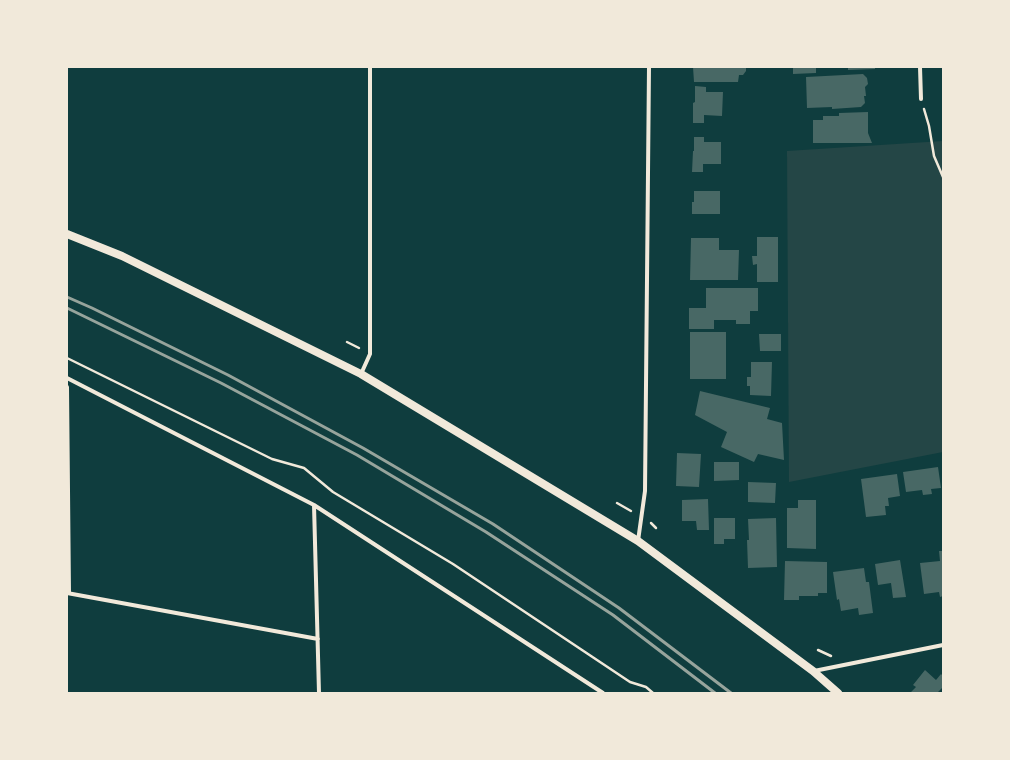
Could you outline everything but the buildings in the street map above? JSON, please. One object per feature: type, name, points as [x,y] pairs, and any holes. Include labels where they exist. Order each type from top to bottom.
[{"type":"main road","points":[[67,234],[122,256],[361,374],[638,541],[813,671],[838,693]]},
{"type":"street","points":[[361,374],[370,354],[370,67]]},
{"type":"street","points":[[638,541],[645,491],[649,67]]},
{"type":"street","points":[[920,67],[922,98]]},
{"type":"street","points":[[67,378],[314,506],[603,693]]},
{"type":"street","points":[[67,387],[68,593],[318,639]]},
{"type":"street","points":[[314,506],[319,693]]},
{"type":"street","points":[[813,671],[943,645]]},
{"type":"path","points":[[922,98],[934,156],[943,177]]},
{"type":"path","points":[[67,358],[272,459],[304,468],[333,492],[453,564],[630,682],[646,687],[653,693]]},
{"type":"shaded area","points":[[943,141],[943,452],[789,482],[787,151]]},
{"type":"railway","points":[[67,297],[228,375],[363,448],[493,524],[619,608],[731,693]]},
{"type":"railway","points":[[67,308],[221,383],[357,455],[486,532],[613,615],[715,693]]}]
